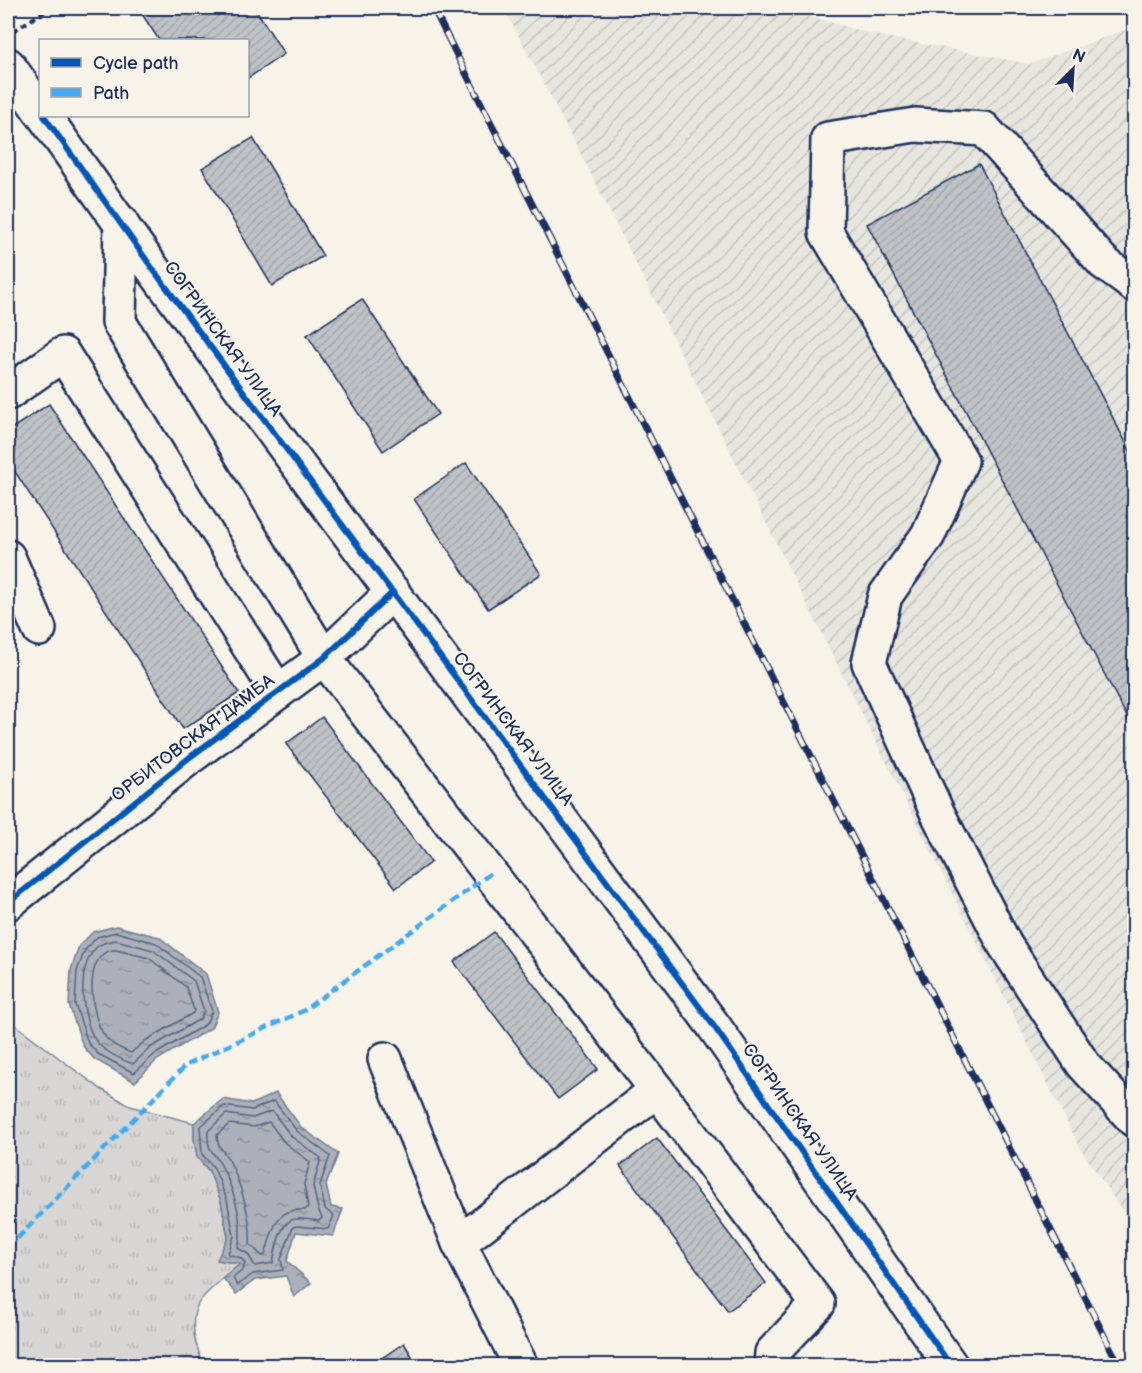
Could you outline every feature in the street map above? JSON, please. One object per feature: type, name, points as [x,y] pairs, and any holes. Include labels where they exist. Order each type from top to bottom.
[{"type":"street","points":[[8,65],[39,110]]},
{"type":"street","name":"СОГРИНСКАЯ УЛИЦА","points":[[45,117],[155,272],[713,1025],[951,1365]]},
{"type":"street","points":[[1134,285],[1104,262],[984,129],[915,125],[828,139],[826,232],[961,461],[927,535],[885,596],[869,663],[937,812],[1005,945],[1083,1064],[1134,1120]]},
{"type":"street","points":[[121,222],[119,322],[324,658],[819,1304],[772,1353],[771,1365]]},
{"type":"street","points":[[8,393],[63,354],[278,692]]},
{"type":"street","points":[[8,556],[39,629]]},
{"type":"street","name":"ОРБИТОВСКАЯ ДАМБА","points":[[8,903],[190,757],[324,658],[393,592]]},
{"type":"street","points":[[385,1059],[459,1243],[521,1365]]},
{"type":"street","points":[[459,1243],[657,1090]]},
{"type":"path","points":[[8,34],[50,8]]},
{"type":"shaded area","points":[[504,8],[782,8],[871,34],[1030,64],[1134,27],[1134,1228],[1080,1148],[589,170]]},
{"type":"green space","points":[[8,1015],[13,1023],[71,1067],[101,1089],[130,1106],[194,1123],[197,1157],[209,1171],[221,1201],[228,1237],[218,1260],[241,1264],[210,1290],[197,1306],[194,1329],[198,1351],[204,1365],[8,1365]]},
{"type":"water","points":[[116,926],[159,937],[206,974],[218,1012],[211,1028],[157,1060],[135,1082],[94,1059],[83,1046],[69,1005],[71,970],[79,946],[93,932]]},
{"type":"water","points":[[276,1093],[301,1127],[338,1154],[326,1185],[331,1207],[343,1209],[333,1236],[296,1232],[287,1261],[311,1283],[294,1297],[286,1276],[255,1280],[236,1294],[223,1278],[240,1264],[217,1260],[228,1237],[221,1201],[209,1171],[197,1157],[194,1123],[223,1099],[252,1104]]},
{"type":"building","points":[[138,8],[255,8],[284,54],[249,77],[249,39],[158,39]]},
{"type":"building","points":[[253,138],[323,256],[272,286],[202,168]]},
{"type":"building","points":[[979,164],[1134,458],[1134,730],[867,224]]},
{"type":"building","points":[[362,299],[438,414],[383,451],[307,335]]},
{"type":"building","points":[[49,404],[239,693],[183,729],[8,461],[8,431]]},
{"type":"building","points":[[466,463],[541,574],[488,609],[414,499]]},
{"type":"building","points":[[322,717],[431,862],[396,888],[286,744]]},
{"type":"building","points":[[494,932],[598,1069],[558,1099],[454,962]]},
{"type":"building","points":[[657,1138],[766,1283],[728,1311],[620,1166]]},
{"type":"building","points":[[404,1343],[418,1366],[379,1366],[376,1362]]},
{"type":"railway","points":[[433,8],[1121,1366]]},
{"type":"marked path","points":[[8,1248],[186,1065],[303,1011],[491,873]]},
{"type":"cycle path","points":[[45,117],[155,272],[713,1025],[951,1366]]},
{"type":"cycle path","points":[[8,903],[190,757],[324,658],[393,592]]}]
